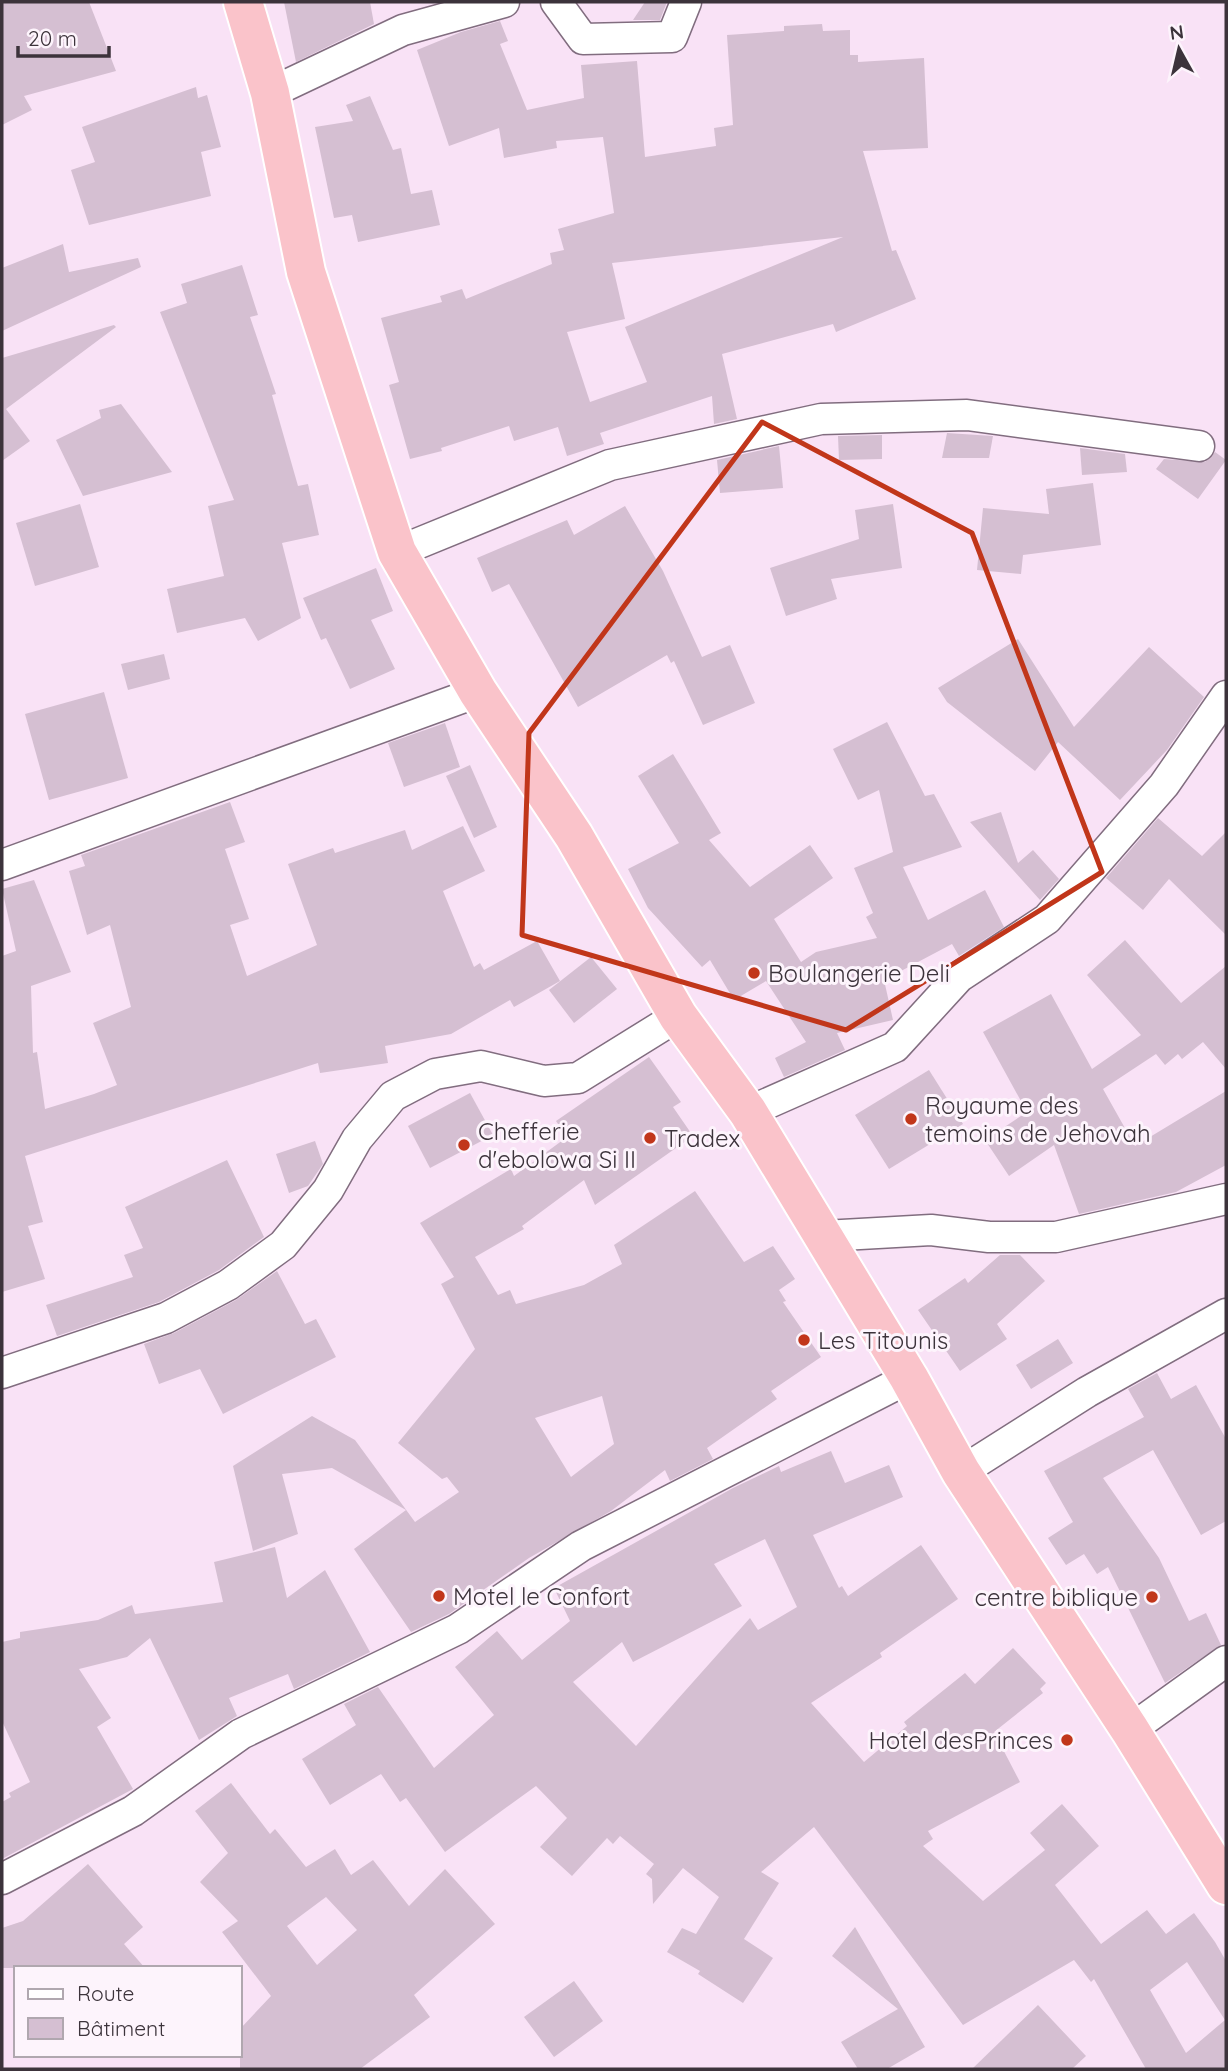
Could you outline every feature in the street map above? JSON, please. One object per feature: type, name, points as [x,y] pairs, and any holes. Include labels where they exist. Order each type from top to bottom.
[{"type":"highway","points":[[243,2],[270,93],[306,272],[397,551],[478,692],[574,836],[678,1016],[748,1112],[824,1236],[909,1378],[961,1472],[1130,1730],[1226,1885]]},
{"type":"street","points":[[270,93],[403,30],[504,2]]},
{"type":"street","points":[[556,2],[583,39],[672,37],[686,2]]},
{"type":"street","points":[[397,551],[610,465],[821,419],[967,415],[1199,446]]},
{"type":"street","points":[[2,865],[478,692]]},
{"type":"street","points":[[748,1112],[895,1047],[959,977],[1047,919],[1164,785],[1226,696]]},
{"type":"street","points":[[2,1373],[166,1318],[228,1285],[283,1245],[328,1190],[356,1139],[393,1096],[435,1074],[481,1066],[544,1081],[578,1078],[678,1016]]},
{"type":"street","points":[[824,1236],[931,1230],[989,1237],[1056,1237],[1226,1199]]},
{"type":"street","points":[[961,1472],[1087,1392],[1226,1314]]},
{"type":"street","points":[[2,1879],[133,1811],[241,1734],[457,1629],[581,1546],[909,1378]]},
{"type":"street","points":[[1130,1730],[1226,1661]]},
{"type":"highlighted area","points":[[762,422],[972,533],[1102,872],[846,1030],[522,935],[529,733]]},
{"type":"building","points":[[2,2],[89,2],[116,71],[24,96],[32,110],[2,125]]},
{"type":"building","points":[[284,2],[370,2],[374,24],[296,62]]},
{"type":"building","points":[[645,2],[667,2],[660,20],[633,20]]},
{"type":"building","points":[[500,21],[508,41],[500,44],[527,110],[584,98],[581,65],[637,61],[645,157],[716,146],[714,128],[733,125],[727,35],[784,31],[784,26],[822,24],[823,31],[850,30],[850,55],[858,55],[858,62],[924,58],[928,148],[863,151],[892,251],[896,250],[916,299],[836,332],[833,324],[722,354],[737,419],[714,424],[712,396],[600,433],[604,444],[567,456],[558,427],[514,441],[509,426],[441,448],[442,451],[410,459],[389,385],[399,382],[381,318],[442,302],[440,296],[462,289],[466,299],[552,264],[550,253],[564,250],[558,229],[614,213],[603,137],[556,141],[557,148],[504,158],[499,128],[449,146],[417,50],[461,32]],"holes":[[[843,237],[625,327],[647,382],[590,402],[567,332],[625,319],[612,263]]]},
{"type":"building","points":[[196,87],[198,98],[207,95],[221,147],[201,152],[211,196],[89,225],[71,170],[95,162],[82,127]]},
{"type":"building","points":[[370,96],[393,150],[401,148],[411,194],[432,190],[440,225],[358,242],[352,215],[334,218],[315,127],[353,121],[346,105]]},
{"type":"building","points":[[63,244],[69,272],[138,258],[141,267],[2,331],[2,268]]},
{"type":"building","points":[[242,265],[258,315],[250,317],[276,394],[272,395],[298,486],[308,484],[319,535],[282,543],[301,618],[258,641],[245,618],[177,633],[167,589],[224,576],[208,506],[234,500],[160,312],[187,303],[181,284]]},
{"type":"building","points":[[114,325],[116,327],[6,409],[30,441],[2,461],[2,358]]},
{"type":"building","points":[[121,404],[172,472],[83,496],[56,440],[101,418],[99,410]]},
{"type":"building","points":[[947,433],[993,436],[989,458],[942,458]]},
{"type":"building","points":[[882,435],[882,459],[839,460],[838,436]]},
{"type":"building","points":[[779,446],[783,488],[720,493],[717,460]]},
{"type":"building","points":[[1080,448],[1125,454],[1127,472],[1082,475]]},
{"type":"building","points":[[1215,452],[1226,460],[1198,499],[1156,469],[1164,459],[1205,462]]},
{"type":"building","points":[[1093,483],[1101,545],[1023,555],[1021,574],[977,570],[983,508],[1049,514],[1046,489]]},
{"type":"building","points":[[80,504],[99,567],[35,586],[16,523]]},
{"type":"building","points":[[893,504],[902,568],[831,579],[837,599],[786,616],[770,568],[859,539],[855,510]]},
{"type":"building","points":[[625,506],[663,571],[702,657],[730,645],[755,703],[703,725],[674,661],[671,663],[667,655],[578,707],[509,584],[492,592],[477,558],[567,520],[574,535]]},
{"type":"building","points":[[376,568],[393,611],[371,620],[395,669],[350,689],[326,638],[321,640],[303,598]]},
{"type":"building","points":[[1018,639],[1074,727],[1149,647],[1204,697],[1167,750],[1120,800],[1058,742],[1035,771],[947,702],[938,688]]},
{"type":"building","points":[[164,654],[170,679],[128,690],[121,664]]},
{"type":"building","points":[[104,692],[128,778],[49,800],[25,714]]},
{"type":"building","points":[[887,722],[925,796],[934,794],[962,847],[903,867],[928,920],[985,890],[1004,927],[959,956],[952,944],[884,980],[893,1020],[837,1033],[845,1050],[784,1077],[775,1058],[806,1042],[766,981],[734,1000],[710,960],[702,967],[648,908],[628,869],[679,843],[638,776],[673,754],[721,833],[709,840],[750,887],[810,845],[833,878],[774,919],[801,962],[816,952],[877,938],[866,917],[873,913],[854,868],[893,852],[879,790],[858,800],[833,749]]},
{"type":"building","points":[[445,723],[460,767],[404,787],[388,743]]},
{"type":"building","points":[[470,765],[497,827],[474,838],[446,776]]},
{"type":"building","points":[[230,802],[245,842],[225,849],[249,919],[230,925],[247,976],[317,945],[288,864],[333,848],[335,853],[405,830],[412,850],[463,826],[485,871],[443,891],[474,967],[480,963],[484,970],[537,941],[560,981],[514,1007],[510,1000],[451,1034],[385,1046],[388,1063],[320,1073],[318,1063],[25,1156],[43,1222],[28,1226],[45,1279],[2,1292],[2,956],[16,951],[2,889],[34,880],[71,972],[31,986],[33,1053],[37,1052],[45,1109],[94,1094],[117,1085],[93,1023],[131,1007],[110,925],[87,935],[69,871],[85,866],[81,855]]},
{"type":"building","points":[[1001,812],[1018,863],[1033,850],[1059,879],[1040,900],[970,822]]},
{"type":"building","points":[[1158,818],[1202,856],[1226,832],[1226,935],[1169,879],[1143,910],[1106,878]]},
{"type":"building","points":[[1125,940],[1181,1003],[1226,966],[1226,1069],[1203,1042],[1182,1059],[1178,1054],[1165,1065],[1156,1054],[1103,1089],[1135,1146],[1226,1091],[1226,1165],[1176,1192],[1079,1214],[1054,1145],[1009,1176],[985,1140],[1027,1112],[983,1032],[1051,994],[1092,1069],[1141,1035],[1087,975]]},
{"type":"building","points":[[591,957],[617,989],[574,1023],[549,990]]},
{"type":"building","points":[[649,1057],[681,1102],[673,1107],[693,1136],[595,1205],[584,1180],[522,1226],[524,1229],[475,1257],[498,1295],[510,1290],[516,1304],[584,1285],[622,1264],[614,1245],[695,1191],[744,1262],[773,1246],[795,1279],[779,1290],[786,1301],[783,1302],[821,1357],[771,1391],[777,1399],[707,1448],[713,1459],[670,1481],[665,1470],[611,1511],[529,1558],[449,1614],[411,1632],[354,1549],[406,1510],[332,1468],[282,1474],[298,1534],[253,1551],[233,1466],[312,1416],[355,1440],[415,1522],[459,1492],[447,1477],[442,1479],[398,1443],[475,1349],[441,1284],[454,1277],[420,1223],[511,1169],[514,1176],[567,1137],[556,1121]],"holes":[[[602,1396],[614,1444],[571,1477],[535,1418]]]},
{"type":"building","points":[[929,1070],[963,1124],[889,1169],[855,1115]]},
{"type":"building","points":[[470,1093],[493,1135],[430,1168],[408,1126]]},
{"type":"building","points":[[315,1141],[323,1164],[308,1186],[289,1193],[276,1154]]},
{"type":"building","points":[[227,1160],[264,1237],[219,1270],[159,1302],[57,1336],[46,1305],[133,1277],[124,1255],[143,1248],[125,1207]]},
{"type":"building","points":[[1000,1255],[1020,1255],[1045,1281],[997,1324],[1007,1339],[960,1371],[918,1310],[965,1278],[968,1283]]},
{"type":"building","points":[[277,1271],[305,1324],[316,1319],[336,1357],[223,1414],[200,1369],[159,1384],[144,1344],[174,1333],[236,1300]]},
{"type":"building","points":[[1058,1339],[1073,1363],[1031,1389],[1016,1365]]},
{"type":"building","points":[[1157,1373],[1171,1399],[1196,1385],[1226,1439],[1226,1521],[1201,1535],[1153,1450],[1103,1478],[1159,1558],[1189,1621],[1206,1613],[1221,1645],[1165,1683],[1108,1567],[1097,1574],[1084,1554],[1066,1565],[1048,1538],[1073,1522],[1044,1471],[1144,1417],[1128,1389]]},
{"type":"building","points":[[831,1451],[845,1483],[889,1465],[903,1497],[813,1535],[839,1588],[842,1586],[848,1596],[921,1545],[958,1599],[880,1653],[882,1657],[811,1703],[864,1762],[907,1726],[904,1722],[965,1673],[975,1684],[1013,1648],[1046,1683],[1040,1689],[1043,1693],[994,1732],[1020,1782],[928,1831],[933,1839],[923,1846],[983,1901],[1045,1850],[1030,1833],[1062,1804],[1099,1846],[1055,1885],[1101,1944],[1147,1910],[1166,1934],[1194,1913],[1215,1942],[1226,1961],[1226,2069],[1146,2069],[1094,1979],[1091,1982],[1074,1960],[963,2025],[814,1827],[761,1872],[779,1883],[744,1939],[773,1958],[743,2003],[698,1974],[700,1971],[667,1952],[682,1928],[696,1934],[719,1897],[683,1868],[653,1904],[652,1879],[646,1874],[654,1864],[620,1836],[613,1844],[607,1838],[572,1876],[540,1847],[567,1818],[536,1786],[445,1852],[406,1798],[400,1802],[381,1774],[330,1805],[302,1759],[356,1725],[344,1704],[378,1687],[434,1768],[494,1715],[455,1667],[497,1631],[522,1660],[570,1621],[554,1588],[733,1488],[779,1466],[781,1472]],"holes":[[[765,1539],[797,1607],[758,1630],[750,1618],[636,1746],[573,1682],[622,1642],[633,1662],[742,1606],[714,1564]],[[1187,1962],[1225,2020],[1186,2053],[1150,1990]]]},
{"type":"building","points":[[275,1547],[287,1598],[325,1570],[370,1652],[294,1689],[288,1674],[229,1698],[237,1716],[199,1740],[150,1638],[127,1657],[79,1669],[111,1718],[97,1727],[133,1789],[2,1859],[2,1802],[11,1797],[9,1793],[30,1782],[2,1721],[2,1642],[20,1638],[20,1632],[98,1620],[132,1605],[135,1614],[223,1602],[214,1562]]},
{"type":"building","points":[[231,1783],[270,1834],[275,1829],[306,1867],[335,1849],[351,1875],[373,1860],[409,1906],[445,1869],[495,1924],[414,1995],[430,2017],[360,2069],[240,2069],[242,2027],[271,1996],[222,1932],[238,1921],[200,1882],[228,1853],[195,1811]],"holes":[[[326,1897],[357,1930],[317,1965],[287,1926]]]},
{"type":"building","points":[[88,1864],[143,1927],[124,1944],[143,1966],[2,1968],[2,1928],[23,1921]]},
{"type":"building","points":[[855,1927],[925,2047],[887,2069],[858,2069],[841,2042],[898,2009],[832,1956]]},
{"type":"building","points":[[574,1981],[603,2021],[554,2057],[524,2017]]},
{"type":"building","points":[[1038,2005],[1086,2056],[1072,2069],[972,2069]]},
{"type":"place","name":"Boulangerie Deli","points":[[754,973]]},
{"type":"place","name":"Royaume des temoins de Jehovah","points":[[911,1119]]},
{"type":"place","name":"Tradex","points":[[650,1138]]},
{"type":"place","name":"Chefferie d'ebolowa Si II","points":[[464,1145]]},
{"type":"place","name":"Les Titounis","points":[[804,1340]]},
{"type":"place","name":"Motel le Confort","points":[[439,1596]]},
{"type":"place","name":"centre biblique","points":[[1152,1597]]},
{"type":"place","name":"Hotel desPrinces","points":[[1067,1740]]}]
